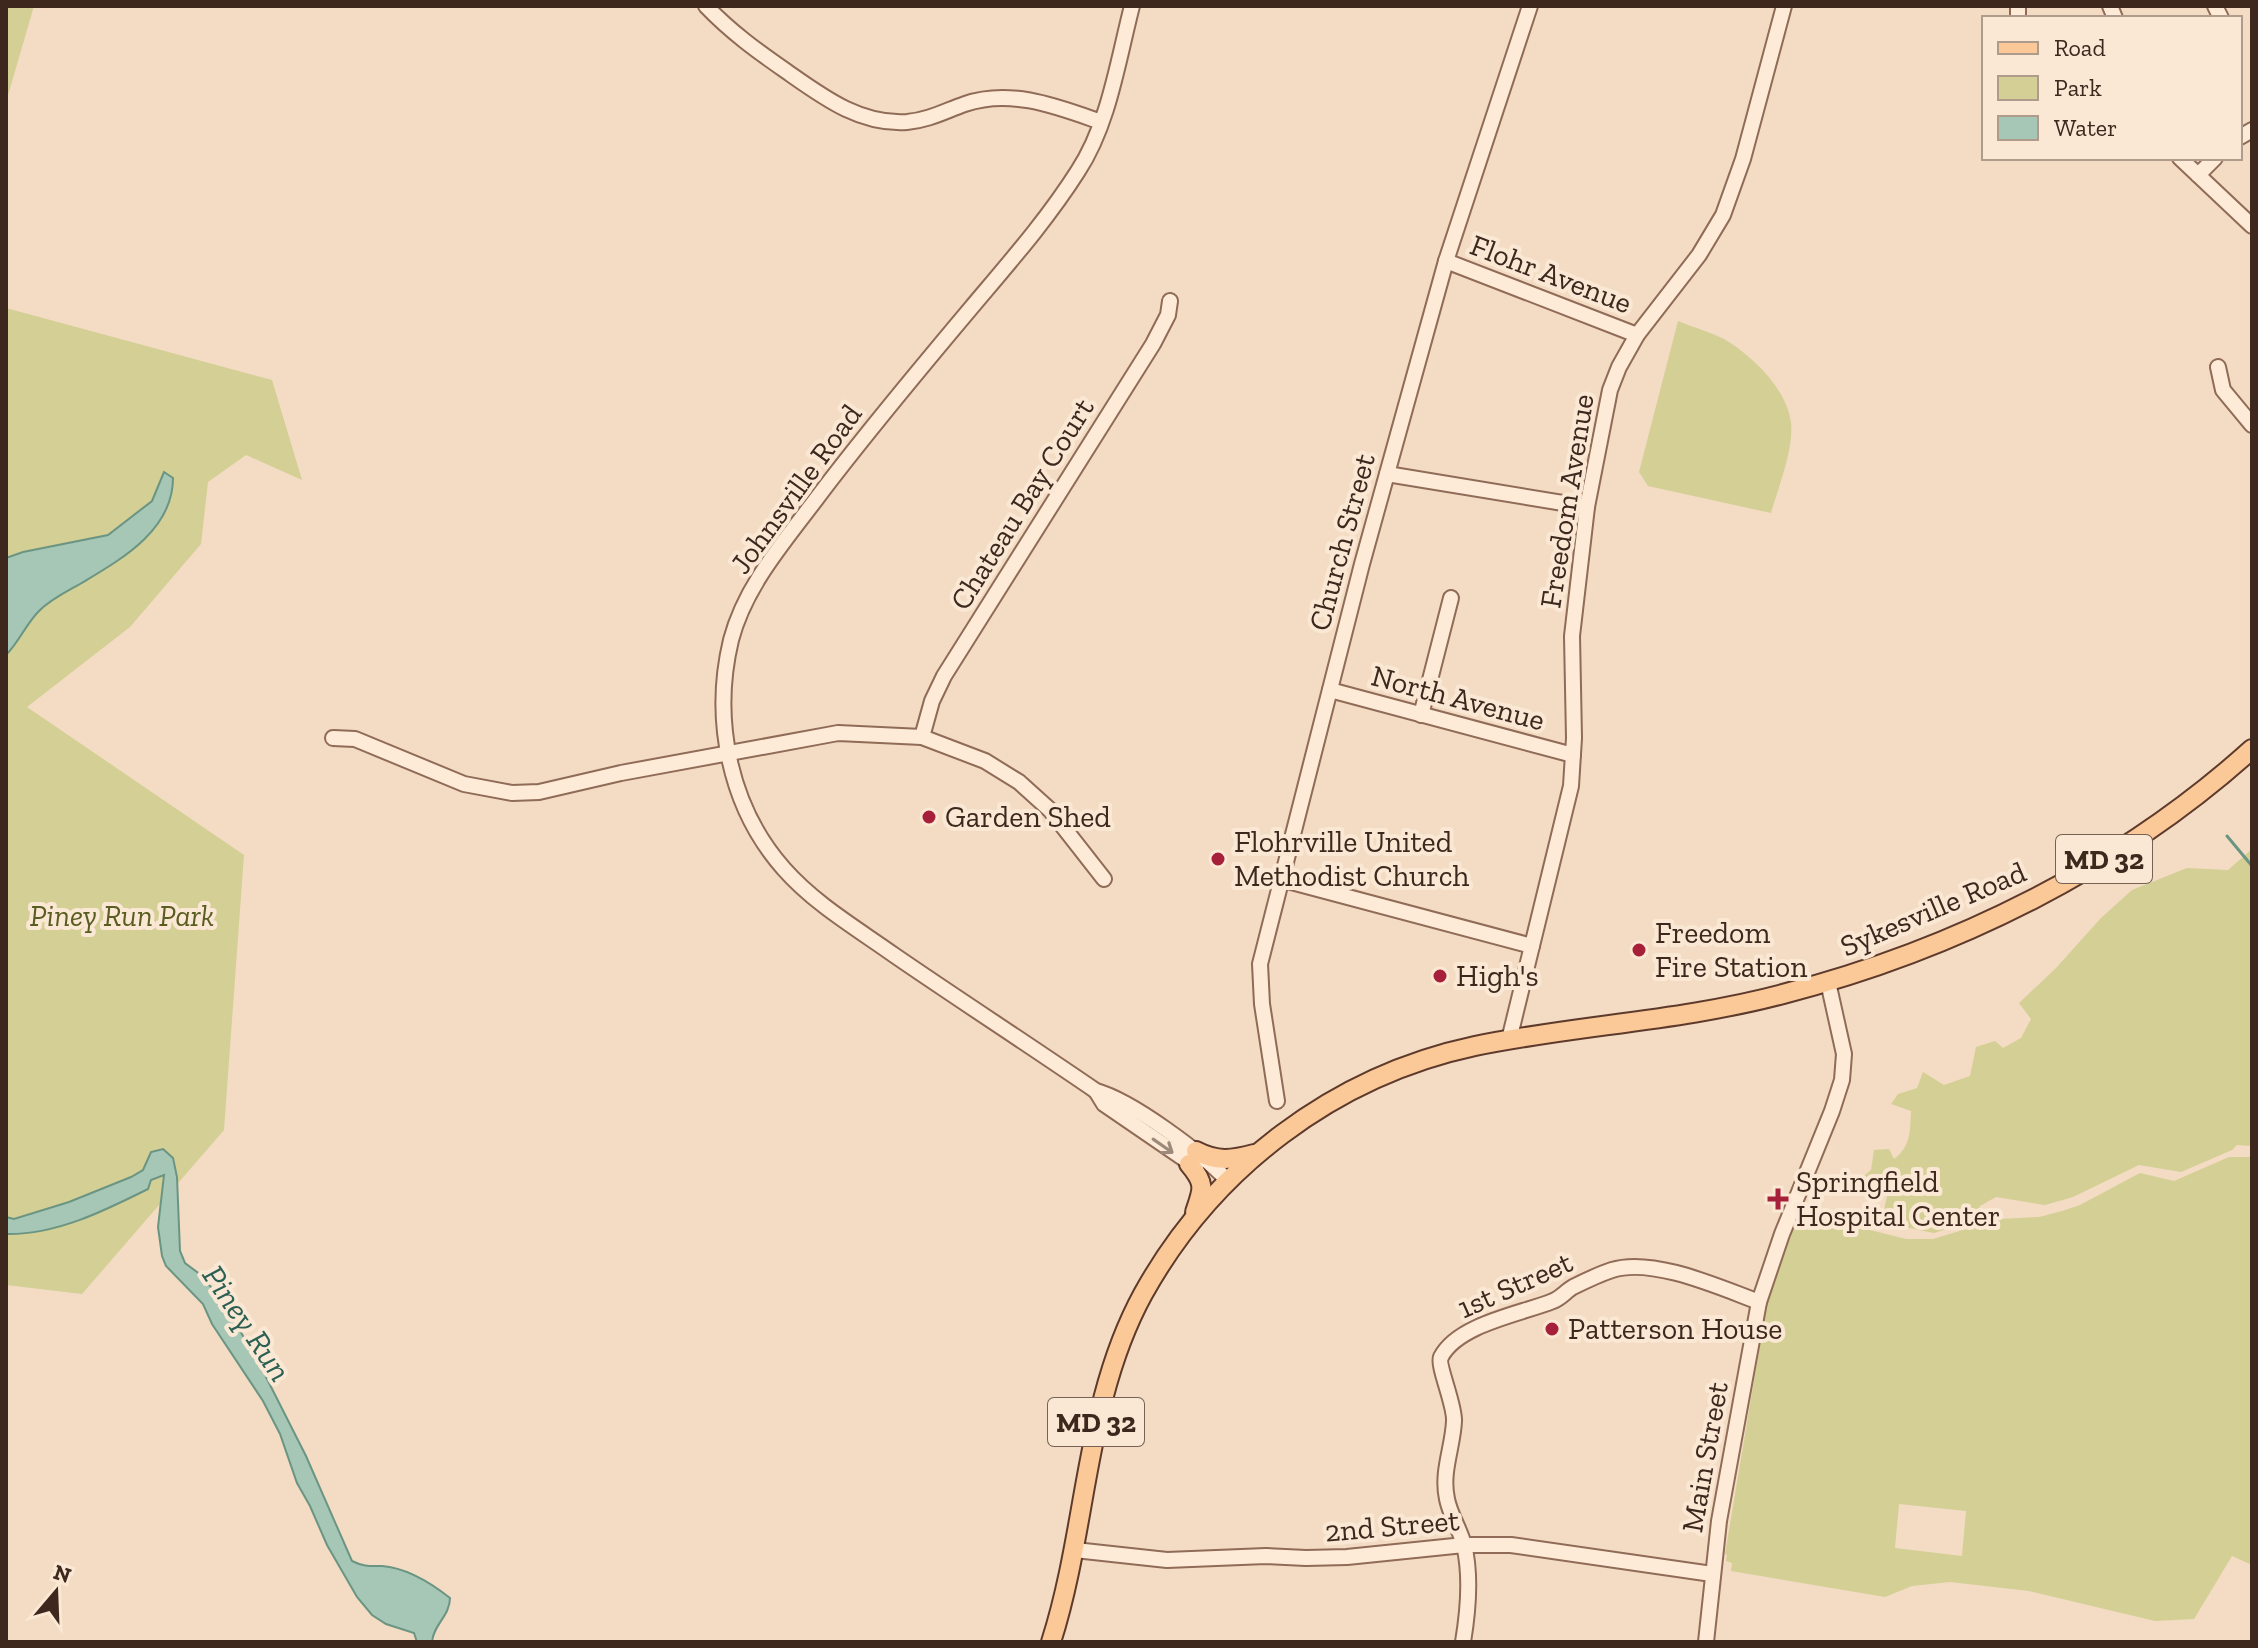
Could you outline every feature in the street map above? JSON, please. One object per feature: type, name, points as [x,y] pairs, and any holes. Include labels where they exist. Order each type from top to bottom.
[{"type":"main road","name":"Sykesville Road","points":[[1051,1642],[1075,1550],[1090,1451],[1110,1370],[1127,1326],[1163,1261],[1192,1221],[1257,1154],[1313,1113],[1361,1086],[1432,1058],[1509,1040],[1681,1016],[1741,1004],[1828,982],[1939,942],[2053,888],[2153,827],[2252,749]]},
{"type":"main road","points":[[1192,1221],[1203,1185],[1193,1158],[1232,1160],[1257,1154]]},
{"type":"street","points":[[706,6],[756,51],[845,110],[864,117],[894,122],[920,120],[967,103],[1003,97],[1040,102],[1101,122]]},
{"type":"street","name":"Johnsville Road","points":[[1132,6],[1101,122],[1080,168],[1059,199],[840,468],[755,583],[732,638],[723,714],[727,754],[735,781],[759,835],[800,886],[876,942],[1096,1091],[1120,1100],[1193,1158],[1228,1181]]},
{"type":"street","name":"Church Street","points":[[1277,1101],[1259,976],[1280,879],[1446,261],[1530,6]]},
{"type":"street","name":"Freedom Avenue","points":[[1509,1040],[1571,786],[1572,636],[1587,507],[1610,390],[1637,335],[1699,255],[1723,215],[1743,159],[1784,6]]},
{"type":"street","points":[[2182,160],[2252,226]]},
{"type":"street","points":[[2198,175],[2213,160]]},
{"type":"street","name":"Flohr Avenue","points":[[1446,261],[1637,335]]},
{"type":"street","name":"Chateau Bay Court","points":[[922,737],[932,701],[944,676],[1153,344],[1168,315],[1170,301]]},
{"type":"street","points":[[2218,367],[2223,390],[2252,425]]},
{"type":"street","points":[[1387,474],[1587,507]]},
{"type":"street","points":[[1421,715],[1451,598]]},
{"type":"street","name":"North Avenue","points":[[1330,690],[1573,755]]},
{"type":"street","points":[[333,738],[355,739],[464,784],[512,793],[539,792],[838,733],[922,737],[985,761],[1019,782],[1050,810],[1104,879]]},
{"type":"street","points":[[1280,879],[1532,946]]},
{"type":"street","name":"Main Street","points":[[1706,1642],[1722,1505],[1759,1302],[1842,1080],[1844,1054],[1828,982]]},
{"type":"street","name":"1st Street","points":[[1464,1545],[1446,1498],[1446,1460],[1454,1421],[1451,1394],[1439,1365],[1440,1358],[1458,1338],[1500,1318],[1557,1300],[1573,1288],[1615,1269],[1654,1269],[1672,1273],[1759,1302]]},
{"type":"street","points":[[1463,1642],[1467,1605],[1464,1545]]},
{"type":"street","name":"2nd Street","points":[[1075,1550],[1167,1560],[1347,1557],[1464,1545],[1511,1545],[1712,1574]]},
{"type":"green space","points":[[6,6],[34,6],[6,102]]},
{"type":"green space","name":"Piney Run Park","points":[[6,308],[272,380],[302,480],[246,455],[208,482],[201,544],[130,627],[27,707],[244,855],[224,1130],[82,1294],[6,1285],[6,655],[43,607],[127,554],[154,529],[170,497],[172,478],[164,472],[152,501],[108,535],[6,558]]},
{"type":"green space","points":[[1678,321],[1717,336],[1739,349],[1769,377],[1783,399],[1791,423],[1790,445],[1771,513],[1648,486],[1639,472]]},
{"type":"green space","points":[[2252,849],[2252,1146],[2237,1145],[2181,1172],[2139,1165],[2073,1197],[2045,1205],[1996,1197],[1980,1206],[1974,1220],[1934,1233],[1881,1222],[1891,1180],[1854,1193],[1857,1182],[1871,1170],[1874,1150],[1889,1149],[1894,1159],[1907,1144],[1911,1111],[1891,1104],[1898,1094],[1917,1088],[1923,1072],[1944,1085],[1970,1076],[1976,1047],[1995,1041],[2003,1048],[2021,1038],[2031,1019],[2019,1003],[2132,890],[2187,868],[2228,870]]},
{"type":"green space","points":[[2229,1157],[2252,1157],[2252,1565],[2232,1556],[2194,1619],[2155,1621],[2029,1591],[1950,1582],[1912,1586],[1885,1597],[1731,1571],[1732,1563],[1726,1561],[1725,1554],[1767,1303],[1779,1258],[1796,1219],[1810,1215],[1906,1239],[1933,1239],[1999,1219],[2039,1217],[2062,1211],[2080,1205],[2140,1173],[2174,1181]],"holes":[[[1899,1504],[1966,1511],[1962,1556],[1895,1548]]]},
{"type":"water","points":[[164,472],[173,478],[171,497],[154,529],[127,554],[44,607],[6,655],[6,558],[108,535],[152,501]]},
{"type":"water","name":"Piney Run","points":[[163,1149],[173,1158],[177,1177],[180,1251],[185,1263],[201,1275],[224,1303],[262,1369],[306,1456],[352,1561],[410,1573],[450,1598],[432,1642],[417,1642],[414,1633],[386,1624],[372,1615],[357,1597],[297,1483],[280,1434],[263,1401],[212,1324],[203,1304],[166,1266],[158,1227],[164,1175],[151,1180],[148,1189],[79,1220],[43,1230],[6,1234],[6,1217],[14,1219],[69,1202],[131,1177],[143,1170],[151,1152]]},
{"type":"waterway","points":[[2227,836],[2252,866]]},
{"type":"place","name":"Garden Shed","points":[[929,817]]},
{"type":"place","name":"Flohrville United Methodist Church","points":[[1218,859]]},
{"type":"place","name":"Freedom Fire Station","points":[[1639,950]]},
{"type":"place","name":"High's","points":[[1440,976]]},
{"type":"place","name":"Springfield Hospital Center","points":[[1778,1199]]},
{"type":"place","name":"Patterson House","points":[[1552,1329]]}]
